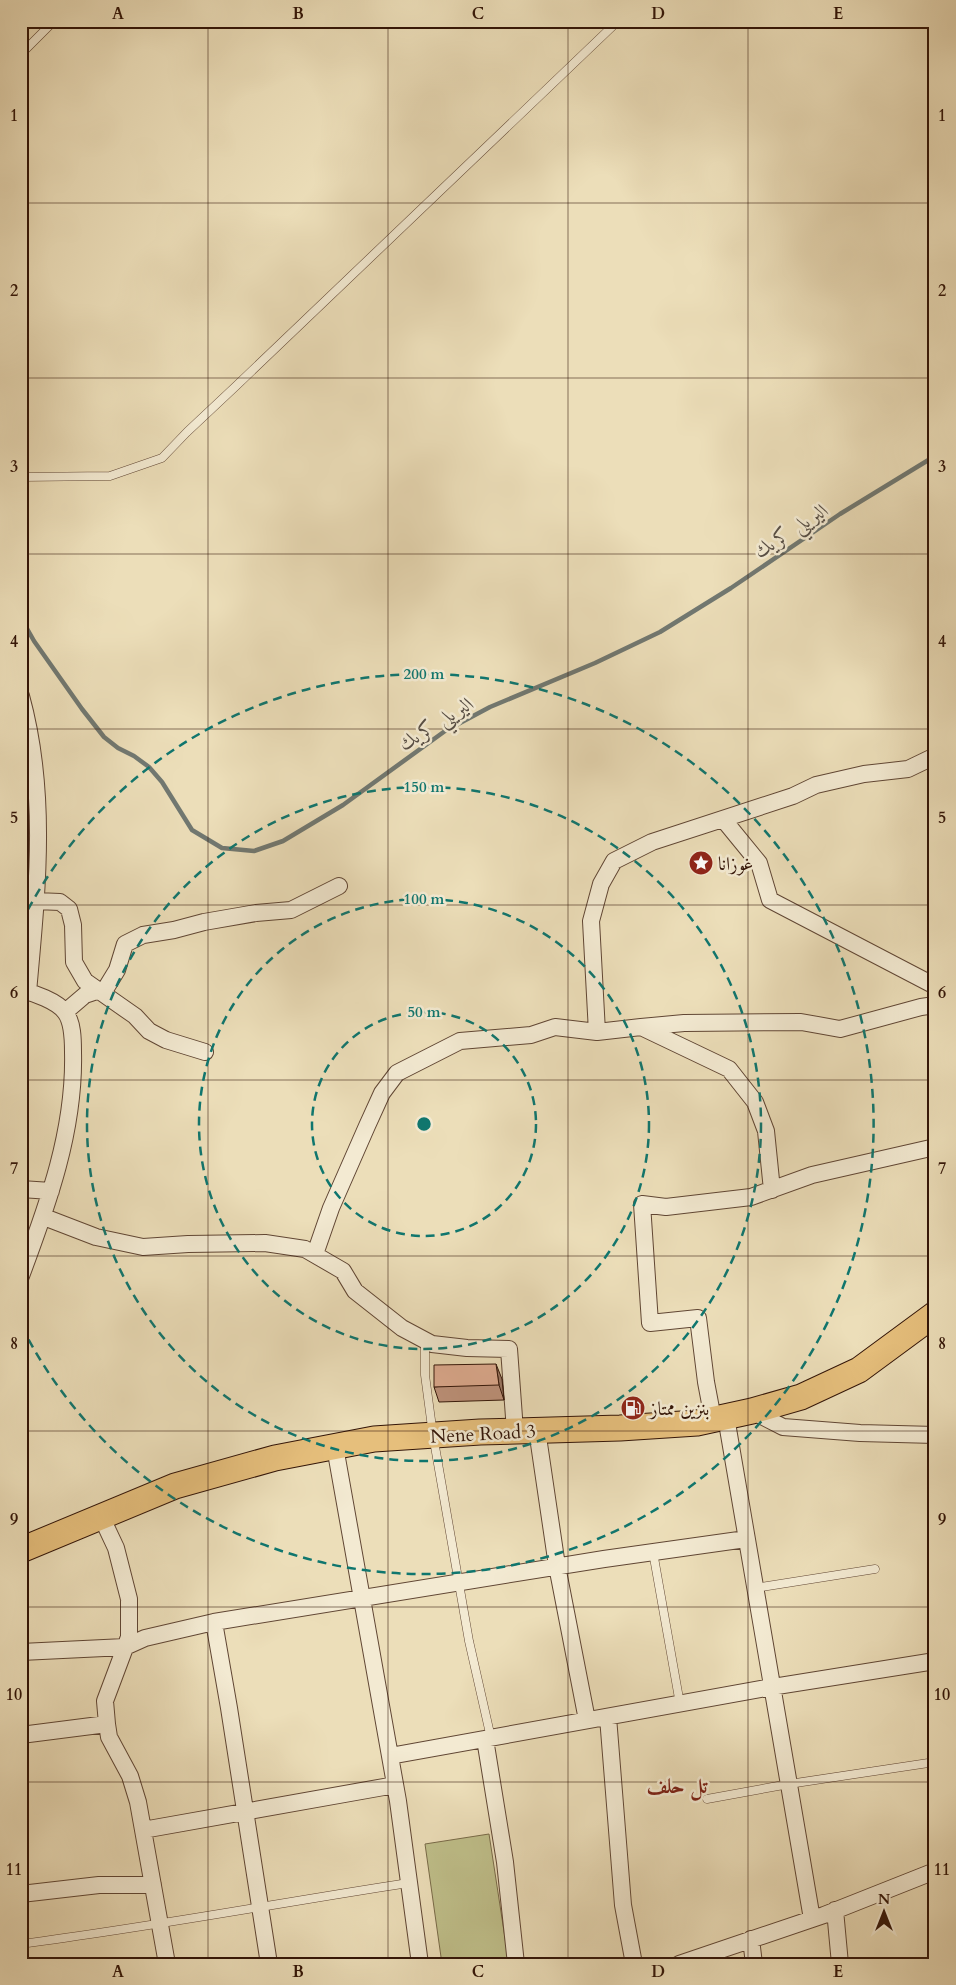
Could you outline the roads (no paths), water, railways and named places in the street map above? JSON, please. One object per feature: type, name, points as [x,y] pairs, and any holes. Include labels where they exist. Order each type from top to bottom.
[{"type":"main road","name":"Nene Road 3","points":[[21,1550],[175,1486],[275,1458],[374,1439],[526,1430],[620,1428],[697,1422],[752,1411],[801,1397],[859,1370],[935,1314]]},
{"type":"street","points":[[21,696],[30,726],[39,817],[36,901],[25,991],[47,999],[65,1012],[72,1031],[74,1072],[68,1125],[51,1192],[44,1217],[21,1276]]},
{"type":"street","points":[[597,1032],[592,921],[601,884],[614,861],[652,842],[793,796],[816,785],[864,774],[908,769],[935,756]]},
{"type":"street","points":[[724,818],[759,863],[770,900],[935,986]]},
{"type":"street","points":[[65,1012],[85,995],[106,988],[117,970],[125,944],[143,934],[174,930],[204,922],[247,915],[291,910],[339,886]]},
{"type":"street","points":[[36,901],[60,902],[69,909],[73,925],[74,962],[85,981],[135,1016],[149,1031],[166,1040],[205,1052]]},
{"type":"street","points":[[315,1254],[330,1208],[382,1093],[397,1073],[460,1040],[531,1035],[555,1027],[597,1032],[684,1023],[801,1022],[840,1029],[935,1005]]},
{"type":"street","points":[[641,1027],[729,1069],[755,1102],[766,1131],[772,1190]]},
{"type":"street","points":[[812,1919],[746,1539],[720,1418],[706,1382],[698,1318],[650,1323],[642,1204],[666,1207],[751,1197],[812,1174],[935,1147]]},
{"type":"street","points":[[21,1189],[51,1192]]},
{"type":"street","points":[[44,1217],[96,1237],[143,1247],[188,1244],[265,1243],[306,1249],[343,1271],[355,1290],[402,1328],[432,1344],[467,1348],[509,1349],[557,1566],[587,1720]]},
{"type":"street","points":[[752,1411],[783,1426],[935,1435]]},
{"type":"street","points":[[335,1447],[395,1785],[420,1964]]},
{"type":"street","points":[[102,1516],[116,1548],[129,1599],[129,1637],[104,1702],[107,1724],[109,1737],[130,1776],[143,1830],[167,1964]]},
{"type":"street","points":[[21,1652],[125,1647],[145,1638],[214,1622],[362,1600],[557,1566],[746,1539]]},
{"type":"street","points":[[214,1622],[269,1964]]},
{"type":"street","points":[[390,1756],[772,1687],[935,1661]]},
{"type":"street","points":[[608,1717],[623,1905],[634,1964]]},
{"type":"street","points":[[21,1735],[107,1724]]},
{"type":"street","points":[[488,1738],[505,1862],[516,1964]]},
{"type":"street","points":[[143,1830],[395,1785]]},
{"type":"street","points":[[679,1964],[812,1919],[935,1871]]},
{"type":"street","points":[[21,1894],[99,1885],[153,1885]]},
{"type":"street","points":[[835,1910],[840,1964]]},
{"type":"street","points":[[751,1940],[754,1964]]},
{"type":"lane","points":[[21,54],[54,21]]},
{"type":"lane","points":[[21,477],[110,476],[162,458],[186,432],[244,380],[618,21]]},
{"type":"lane","points":[[425,1340],[425,1375],[434,1435],[469,1641],[488,1738]]},
{"type":"lane","points":[[653,1552],[680,1704]]},
{"type":"lane","points":[[755,1588],[875,1569]]},
{"type":"lane","points":[[707,1798],[935,1762]]},
{"type":"lane","points":[[21,1944],[160,1924],[408,1883]]},
{"type":"waterway","name":"اليريلي كريك","points":[[21,405],[25,420],[21,434]]},
{"type":"waterway","name":"اليريلي كريك","points":[[21,618],[34,641],[104,737],[149,767],[162,782],[192,830],[222,848],[254,851],[283,841],[343,805],[445,731],[490,707],[595,663],[660,632],[731,588],[840,514],[935,456]]},
{"type":"place","name":"غوزانا","points":[[701,863]]},
{"type":"place","name":"بنزين ممتاز","points":[[633,1408]]},
{"type":"district","name":"تل حلف","points":[[677,1786]]}]
